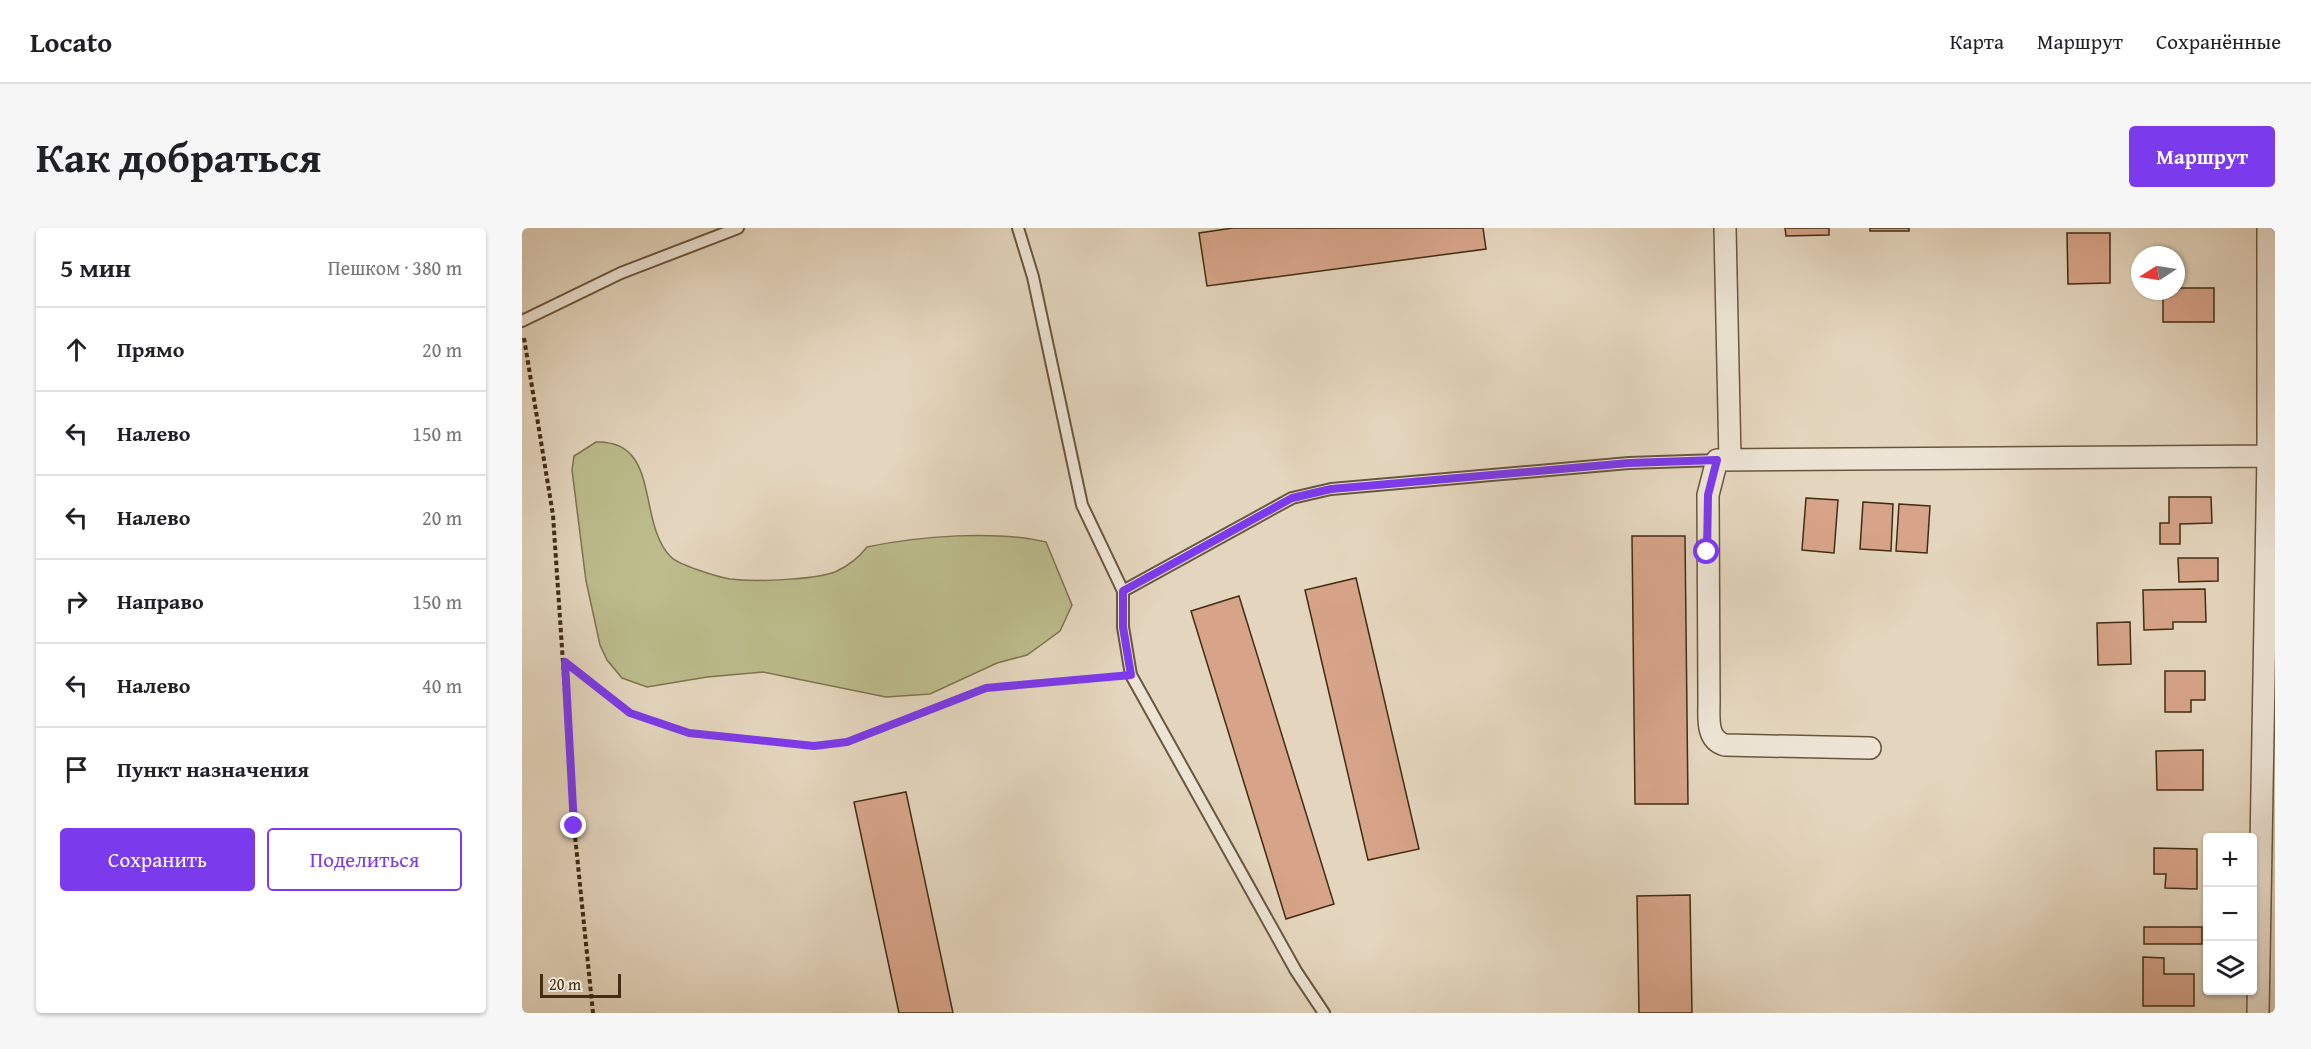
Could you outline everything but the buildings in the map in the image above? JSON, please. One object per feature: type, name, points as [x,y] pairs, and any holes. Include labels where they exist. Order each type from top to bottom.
[{"type":"street","points":[[1725,228],[1723,460],[1708,495],[1710,728],[1713,738],[1725,745],[1870,748]]},
{"type":"street","points":[[2258,1013],[2272,455],[2268,228]]},
{"type":"street","points":[[1723,460],[2272,455]]},
{"type":"lane","points":[[522,321],[621,273],[738,228]]},
{"type":"lane","points":[[1018,228],[1034,277],[1082,506],[1123,591],[1123,627],[1131,675],[1296,971],[1324,1013]]},
{"type":"lane","points":[[1123,591],[1292,498],[1321,491],[1629,463],[1723,460]]},
{"type":"path","points":[[524,336],[553,514],[565,662],[574,826],[593,1013]]},
{"type":"path","points":[[565,662],[630,713],[650,720],[689,733],[814,746],[847,742],[986,688],[1131,675]]},
{"type":"green space","points":[[596,442],[617,445],[631,454],[640,468],[660,542],[675,560],[699,570],[724,578],[740,580],[798,579],[835,572],[852,562],[867,547],[933,537],[981,535],[1026,538],[1046,542],[1072,605],[1060,631],[1027,655],[997,663],[930,694],[886,697],[763,672],[707,677],[647,687],[622,678],[607,660],[600,645],[586,581],[572,470],[574,456]]},
{"type":"route","points":[[574,826],[565,662],[630,713],[689,733],[814,746],[847,742],[986,688],[1131,675],[1123,627],[1123,591],[1292,498],[1331,489],[1629,463],[1717,460],[1708,495],[1707,552]]}]
